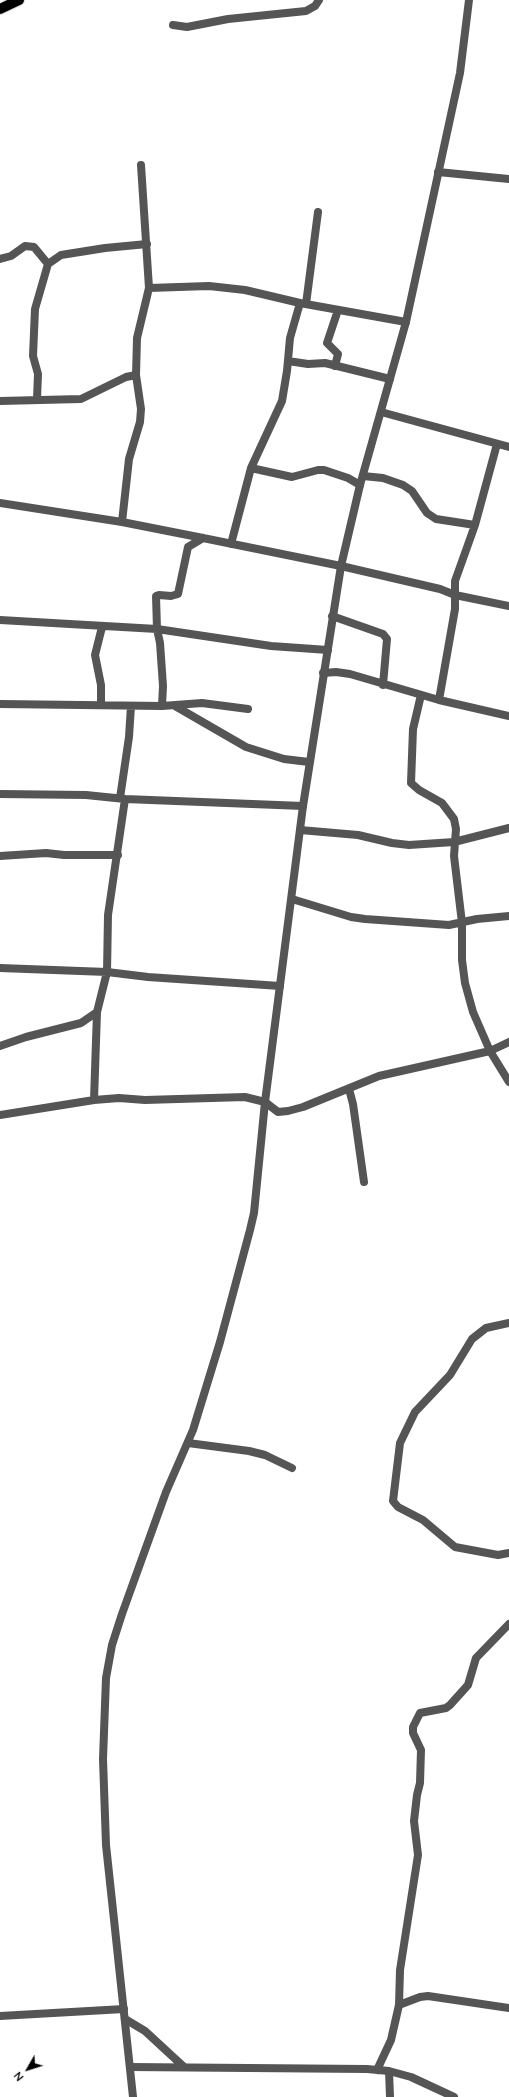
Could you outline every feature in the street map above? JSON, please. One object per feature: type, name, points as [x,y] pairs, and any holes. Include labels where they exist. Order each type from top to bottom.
[{"type":"main road","points":[[3,5],[19,0]]},
{"type":"street","points":[[173,25],[187,27],[228,19],[306,11],[315,6],[319,0]]},
{"type":"street","points":[[133,2097],[106,1845],[103,1759],[106,1678],[112,1645],[122,1614],[166,1492],[188,1443],[220,1342],[254,1213],[265,1102],[303,806],[332,616],[341,566],[360,486],[406,322],[460,73],[469,0]]},
{"type":"street","points":[[122,522],[129,459],[140,422],[141,409],[136,375],[137,338],[150,288],[141,165]]},
{"type":"street","points":[[438,172],[509,179]]},
{"type":"street","points":[[231,544],[251,468],[278,412],[288,361],[290,338],[303,303],[318,212]]},
{"type":"street","points":[[37,399],[38,374],[33,356],[35,309],[48,264],[61,256],[105,248],[147,244]]},
{"type":"street","points":[[0,259],[11,256],[25,246],[34,247],[48,264]]},
{"type":"street","points":[[150,288],[182,286],[226,287],[264,293],[303,303],[406,322]]},
{"type":"street","points":[[335,366],[338,354],[327,343],[338,310]]},
{"type":"street","points":[[288,361],[335,366],[390,379]]},
{"type":"street","points":[[0,402],[37,399],[81,399],[120,379],[136,375]]},
{"type":"street","points":[[381,412],[509,447]]},
{"type":"street","points":[[439,700],[455,609],[455,581],[475,525],[497,444]]},
{"type":"street","points":[[251,468],[292,477],[318,470],[324,470],[348,478],[360,486]]},
{"type":"street","points":[[363,476],[383,478],[403,485],[412,491],[427,513],[436,519],[475,525]]},
{"type":"street","points":[[0,503],[122,522],[203,538],[341,566],[440,589],[455,595],[509,606]]},
{"type":"street","points":[[162,706],[163,686],[160,643],[157,629],[156,596],[178,594],[188,547],[203,538]]},
{"type":"street","points":[[332,616],[383,634],[387,639],[384,685]]},
{"type":"street","points":[[0,620],[169,630],[272,646],[328,650]]},
{"type":"street","points":[[101,705],[101,684],[95,655],[102,627]]},
{"type":"street","points":[[160,643],[169,630]]},
{"type":"street","points":[[323,673],[336,672],[350,674],[439,700],[509,716]]},
{"type":"street","points":[[421,695],[413,729],[411,783],[418,790],[442,803],[450,812],[456,829],[454,842],[456,875],[462,923],[462,960],[469,1000],[490,1050],[509,1082]]},
{"type":"street","points":[[0,704],[175,706],[202,703],[248,709]]},
{"type":"street","points":[[94,1100],[97,1012],[107,972],[108,915],[118,855],[131,706]]},
{"type":"street","points":[[175,706],[246,747],[284,759],[310,762]]},
{"type":"street","points":[[0,794],[86,795],[303,806]]},
{"type":"street","points":[[300,830],[358,835],[392,843],[409,845],[454,842],[509,828]]},
{"type":"street","points":[[0,856],[46,853],[64,855],[118,855]]},
{"type":"street","points":[[292,899],[351,917],[365,919],[449,925],[509,916]]},
{"type":"street","points":[[0,968],[107,972],[148,977],[280,986]]},
{"type":"street","points":[[0,1046],[26,1037],[81,1023],[97,1012]]},
{"type":"street","points":[[0,1115],[94,1100],[245,1097],[265,1102],[278,1112],[288,1111],[396,1072],[490,1050],[509,1042]]},
{"type":"street","points":[[349,1089],[353,1104],[364,1182]]},
{"type":"street","points":[[509,1323],[486,1328],[475,1336],[450,1375],[415,1412],[400,1443],[394,1501],[398,1507],[427,1522],[448,1544],[455,1547],[498,1555],[509,1554]]},
{"type":"street","points":[[188,1443],[249,1451],[265,1455],[292,1468]]},
{"type":"street","points":[[377,2070],[391,2040],[399,2005],[400,1970],[418,1855],[414,1821],[420,1783],[422,1750],[413,1733],[412,1727],[420,1714],[446,1708],[450,1705],[468,1685],[476,1658],[509,1624]]},
{"type":"street","points":[[399,2005],[420,1997],[428,1996],[509,2008]]},
{"type":"street","points":[[0,2016],[124,2009]]},
{"type":"street","points":[[125,2019],[146,2031],[184,2068]]},
{"type":"street","points":[[130,2067],[389,2071],[412,2077],[454,2097]]},
{"type":"street","points":[[389,2071],[390,2097]]}]
